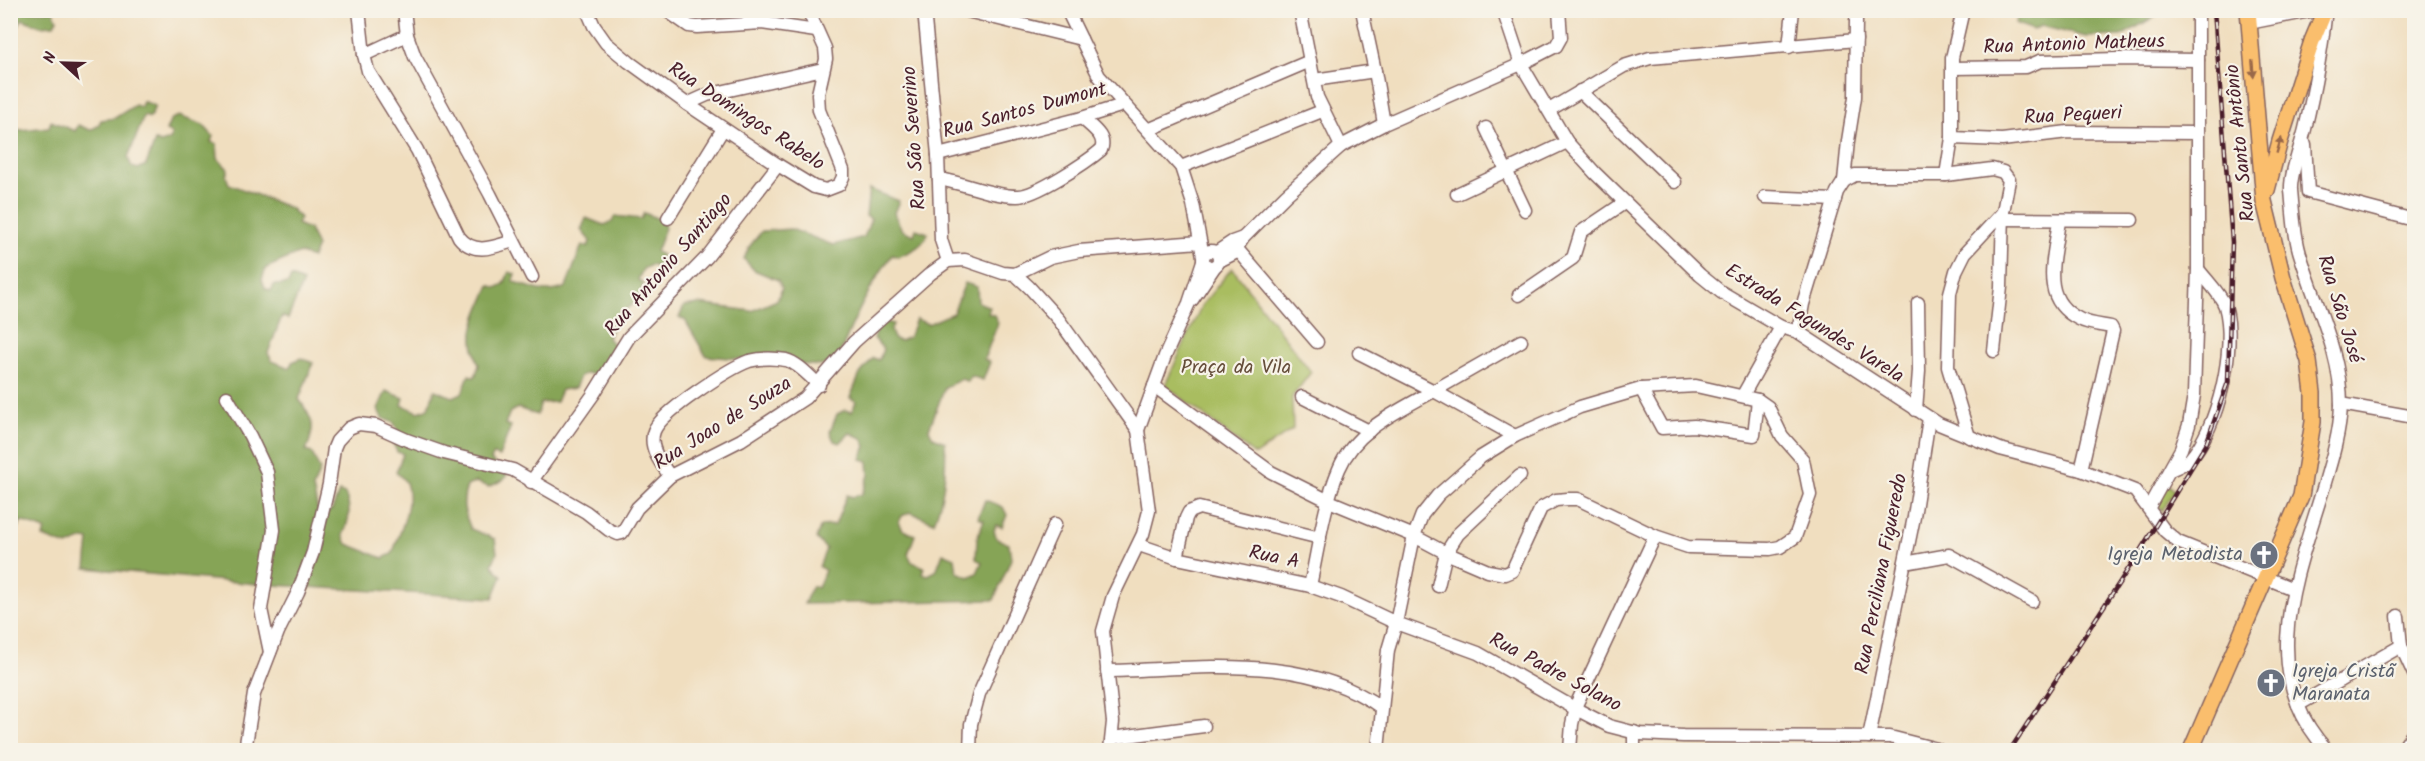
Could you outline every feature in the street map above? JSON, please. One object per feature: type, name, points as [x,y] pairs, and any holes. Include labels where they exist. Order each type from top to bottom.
[{"type":"main road","name":"Rua São José","points":[[2264,201],[2280,141],[2312,40],[2326,10]]},
{"type":"main road","name":"Rua Santo Antônio","points":[[2193,749],[2301,496],[2313,422],[2313,393],[2309,361],[2283,278],[2264,201],[2248,17]]},
{"type":"street","points":[[359,10],[368,71],[417,150],[464,243],[478,250],[484,250],[513,241]]},
{"type":"street","points":[[404,10],[407,35],[415,57],[490,194],[532,277]]},
{"type":"street","name":"Rua Domingos Rabelo","points":[[587,10],[594,26],[606,43],[723,129],[814,187],[826,190],[839,185],[843,177],[843,170],[819,110],[818,94],[825,48],[808,10]]},
{"type":"street","points":[[666,10],[688,26],[762,23],[816,31]]},
{"type":"street","name":"Rua São Severino","points":[[924,10],[938,155],[941,240],[948,261]]},
{"type":"street","points":[[963,10],[1081,39]]},
{"type":"street","points":[[1300,10],[1322,111],[1341,146]]},
{"type":"street","points":[[1362,10],[1376,71],[1384,124]]},
{"type":"street","name":"Estrada Fagundes Varela","points":[[1503,10],[1521,64],[1568,142],[1624,203],[1721,292],[1781,327],[1798,332],[1929,418],[2000,449],[2081,470],[2135,491],[2165,531],[2178,542],[2293,589]]},
{"type":"street","points":[[1212,258],[1229,257],[1244,238],[1286,195],[1341,146],[1384,124],[1521,64],[1558,42],[1561,37],[1559,10]]},
{"type":"street","points":[[1789,47],[1793,10]]},
{"type":"street","points":[[1946,175],[1952,138],[1952,68],[1963,10]]},
{"type":"street","points":[[2149,507],[2181,449],[2189,425],[2194,395],[2198,269],[2198,10]]},
{"type":"street","points":[[2248,17],[2315,10]]},
{"type":"street","name":"Rua São José","points":[[2326,10],[2319,69],[2291,187],[2300,255],[2335,355],[2341,404],[2334,455],[2293,589],[2287,619],[2287,642],[2291,684],[2298,705],[2308,724],[2327,750]]},
{"type":"street","points":[[1068,11],[1099,76],[1181,167],[1188,182],[1199,236]]},
{"type":"street","points":[[1798,332],[1803,304],[1834,200],[1844,181],[1855,97],[1856,20]]},
{"type":"street","points":[[364,55],[407,35]]},
{"type":"street","points":[[1549,110],[1624,66],[1650,58],[1856,40]]},
{"type":"street","name":"Rua Antonio Matheus","points":[[1952,68],[2026,67],[2040,61],[2063,60],[2198,60]]},
{"type":"street","points":[[1148,130],[1310,62]]},
{"type":"street","points":[[687,104],[707,95],[823,69]]},
{"type":"street","points":[[1314,80],[1376,71]]},
{"type":"street","points":[[1580,91],[1675,182]]},
{"type":"street","name":"Rua Santos Dumont","points":[[938,155],[1082,118],[1123,105]]},
{"type":"street","points":[[1181,167],[1322,111]]},
{"type":"street","points":[[939,180],[963,183],[1019,197],[1033,194],[1101,150],[1103,143],[1098,133],[1082,118]]},
{"type":"street","points":[[1486,128],[1525,210]]},
{"type":"street","points":[[668,218],[723,129]]},
{"type":"street","name":"Rua Pequeri","points":[[1952,138],[2002,140],[2068,132],[2198,133]]},
{"type":"street","points":[[2304,132],[2308,192],[2415,220]]},
{"type":"street","points":[[1457,194],[1568,142]]},
{"type":"street","name":"Rua Antonio Santiago","points":[[531,482],[581,412],[628,337],[707,257],[778,165]]},
{"type":"street","points":[[1844,181],[1855,175],[1946,175],[1992,169],[2003,172],[2009,180],[2003,216],[2001,287],[1994,351]]},
{"type":"street","points":[[1765,197],[1834,200]]},
{"type":"street","points":[[1519,295],[1573,258],[1581,232],[1624,203]]},
{"type":"street","points":[[1969,437],[1948,367],[1950,292],[1956,271],[1965,253],[2003,216],[2060,220],[2132,220]]},
{"type":"street","points":[[2060,220],[2051,287],[2060,306],[2081,320],[2111,327],[2114,331],[2081,470]]},
{"type":"street","points":[[948,261],[964,260],[1003,273],[1015,274],[1050,257],[1079,251],[1178,244],[1199,236],[1209,241],[1212,258]]},
{"type":"street","points":[[1204,726],[1111,744],[1112,713],[1103,637],[1113,596],[1139,545],[1147,523],[1149,511],[1138,430],[1189,303],[1212,258],[1232,242],[1244,238]]},
{"type":"street","points":[[1237,249],[1317,342]]},
{"type":"street","name":"Rua Joao de Souza","points":[[531,482],[618,534],[622,532],[637,508],[670,476],[741,440],[806,398],[854,342],[930,274],[948,261]]},
{"type":"street","points":[[2170,470],[2188,461],[2202,443],[2218,400],[2226,364],[2228,324],[2224,304],[2198,269]]},
{"type":"street","points":[[1015,274],[1059,320],[1138,430]]},
{"type":"street","points":[[1916,411],[1919,371],[1918,303]]},
{"type":"street","points":[[1743,395],[1781,327]]},
{"type":"street","points":[[1310,586],[1338,470],[1351,447],[1401,408],[1521,341]]},
{"type":"street","points":[[1359,353],[1515,436]]},
{"type":"street","points":[[670,476],[658,460],[654,447],[654,431],[667,414],[708,384],[741,364],[759,359],[770,359],[789,362],[819,385]]},
{"type":"street","points":[[1154,386],[1271,472],[1329,501],[1414,536],[1488,571],[1510,573],[1541,508],[1556,500],[1578,499],[1655,536],[1688,547],[1770,549],[1780,547],[1795,537],[1810,495],[1803,460],[1782,436],[1768,407],[1758,400],[1696,386],[1641,389],[1580,407],[1515,436],[1481,457],[1438,495],[1422,515],[1414,536],[1388,650],[1378,750]]},
{"type":"street","points":[[1641,389],[1662,428],[1694,426],[1754,435],[1758,400]]},
{"type":"street","points":[[227,397],[250,436],[267,472],[274,530],[261,609],[270,652]]},
{"type":"street","points":[[1302,397],[1369,431]]},
{"type":"street","points":[[2341,404],[2415,417]]},
{"type":"street","name":"Rua Perciliana Figueredo","points":[[1869,738],[1905,563],[1922,472],[1929,418]]},
{"type":"street","points":[[245,750],[254,694],[313,552],[329,484],[334,448],[349,428],[358,424],[376,426],[406,440],[444,453],[513,470],[531,482]]},
{"type":"street","points":[[1438,586],[1446,553],[1458,534],[1520,476]]},
{"type":"street","points":[[1177,558],[1186,518],[1189,512],[1199,508],[1320,538]]},
{"type":"street","points":[[970,750],[970,724],[980,694],[1055,524]]},
{"type":"street","points":[[1570,750],[1572,724],[1576,710],[1655,536]]},
{"type":"street","name":"Rua A","points":[[1139,545],[1177,558],[1310,586],[1341,597],[1396,623]]},
{"type":"street","points":[[1905,563],[1949,555],[2032,601]]},
{"type":"street","points":[[2398,616],[2401,646],[2415,674]]},
{"type":"street","name":"Rua Padre Solano","points":[[1396,623],[1478,653],[1576,710],[1609,726],[1634,732],[1683,736],[1890,737],[1917,747],[1937,749]]},
{"type":"street","points":[[2298,705],[2401,646]]},
{"type":"street","points":[[1107,671],[1255,667],[1332,682],[1358,693],[1382,708]]},
{"type":"street","points":[[1634,732],[1634,750]]},
{"type":"street","points":[[2402,750],[2415,732]]},
{"type":"green space","points":[[10,11],[53,11],[57,19],[54,25],[40,26],[22,19],[19,25],[11,22]]},
{"type":"green space","points":[[2020,11],[2165,11],[2121,36],[2086,37],[2041,26],[2033,30],[2015,23]]},
{"type":"green space","points":[[143,101],[155,106],[150,118],[144,116],[128,158],[132,167],[138,169],[146,165],[155,141],[161,143],[170,140],[172,134],[166,131],[171,119],[179,116],[203,125],[213,136],[211,142],[217,144],[218,159],[228,169],[226,176],[229,184],[290,208],[300,218],[297,224],[309,229],[317,246],[312,258],[300,253],[266,268],[262,280],[265,288],[271,291],[274,285],[288,284],[291,277],[303,282],[288,319],[282,316],[268,353],[272,361],[290,368],[292,362],[301,358],[313,363],[299,399],[312,424],[306,451],[312,453],[320,470],[313,488],[318,511],[324,514],[332,510],[339,492],[345,494],[349,515],[343,535],[347,544],[383,558],[392,554],[405,519],[408,500],[406,483],[396,472],[403,454],[397,452],[393,443],[398,431],[394,423],[382,418],[378,409],[386,391],[404,398],[402,405],[419,412],[428,408],[435,390],[453,397],[462,393],[469,375],[475,377],[479,365],[473,343],[474,325],[490,285],[496,288],[504,284],[509,272],[515,274],[513,281],[533,288],[552,291],[566,287],[582,245],[588,247],[590,241],[581,230],[586,218],[604,225],[612,222],[615,216],[641,219],[644,213],[662,220],[665,228],[656,252],[662,255],[657,267],[651,265],[643,269],[638,280],[644,283],[637,301],[618,315],[608,338],[618,350],[600,377],[588,373],[580,376],[575,388],[561,390],[556,402],[541,403],[537,415],[518,408],[510,412],[505,424],[511,426],[499,457],[494,454],[491,460],[507,474],[504,480],[488,487],[476,482],[467,486],[464,508],[471,529],[495,539],[497,553],[492,565],[502,576],[493,598],[256,584],[86,568],[89,540],[84,539],[67,546],[43,537],[45,530],[21,521],[19,527],[11,524],[11,126],[20,130],[49,127],[51,121],[75,131],[78,125],[90,130],[98,126],[101,120],[115,118],[135,105],[141,107]]},
{"type":"green space","points":[[869,189],[899,201],[894,213],[902,230],[914,235],[916,229],[928,233],[916,248],[898,257],[892,255],[862,305],[838,359],[821,366],[706,356],[685,320],[679,318],[684,306],[699,304],[752,311],[777,300],[782,288],[778,280],[754,270],[744,259],[749,247],[762,231],[791,229],[833,245],[864,237],[871,219],[866,216]]},
{"type":"green space","name":"Praça da Vila","points":[[1232,268],[1311,372],[1292,397],[1293,429],[1255,455],[1165,385],[1202,305]]},
{"type":"green space","points":[[965,283],[977,287],[978,302],[990,307],[988,313],[994,315],[998,323],[984,359],[990,362],[983,380],[971,376],[968,382],[962,379],[945,387],[929,429],[933,437],[945,442],[944,482],[934,522],[910,512],[902,516],[899,522],[903,530],[915,535],[908,554],[912,562],[924,567],[922,573],[928,575],[936,571],[943,553],[955,558],[957,572],[969,577],[977,573],[982,562],[976,559],[977,538],[984,520],[978,518],[985,500],[1003,507],[1007,515],[1002,527],[996,525],[994,531],[997,539],[1009,544],[1011,559],[994,600],[804,604],[812,586],[818,588],[825,570],[819,567],[826,549],[816,538],[821,526],[835,525],[847,495],[853,497],[862,494],[869,475],[868,461],[861,459],[866,446],[862,438],[850,433],[840,443],[834,441],[830,432],[837,414],[845,410],[852,412],[856,401],[850,398],[860,374],[873,358],[879,360],[883,349],[874,338],[881,320],[893,324],[891,330],[894,339],[900,341],[909,337],[916,319],[928,324],[953,313]]},
{"type":"green space","points":[[2168,484],[2175,491],[2162,511],[2157,504]]},
{"type":"railway","points":[[2010,750],[2138,554],[2206,444],[2228,382],[2232,242],[2214,10]]},
{"type":"place","name":"Igreja Metodista","points":[[2264,555]]},
{"type":"place","name":"Igreja Cristã Maranata","points":[[2271,683]]}]
